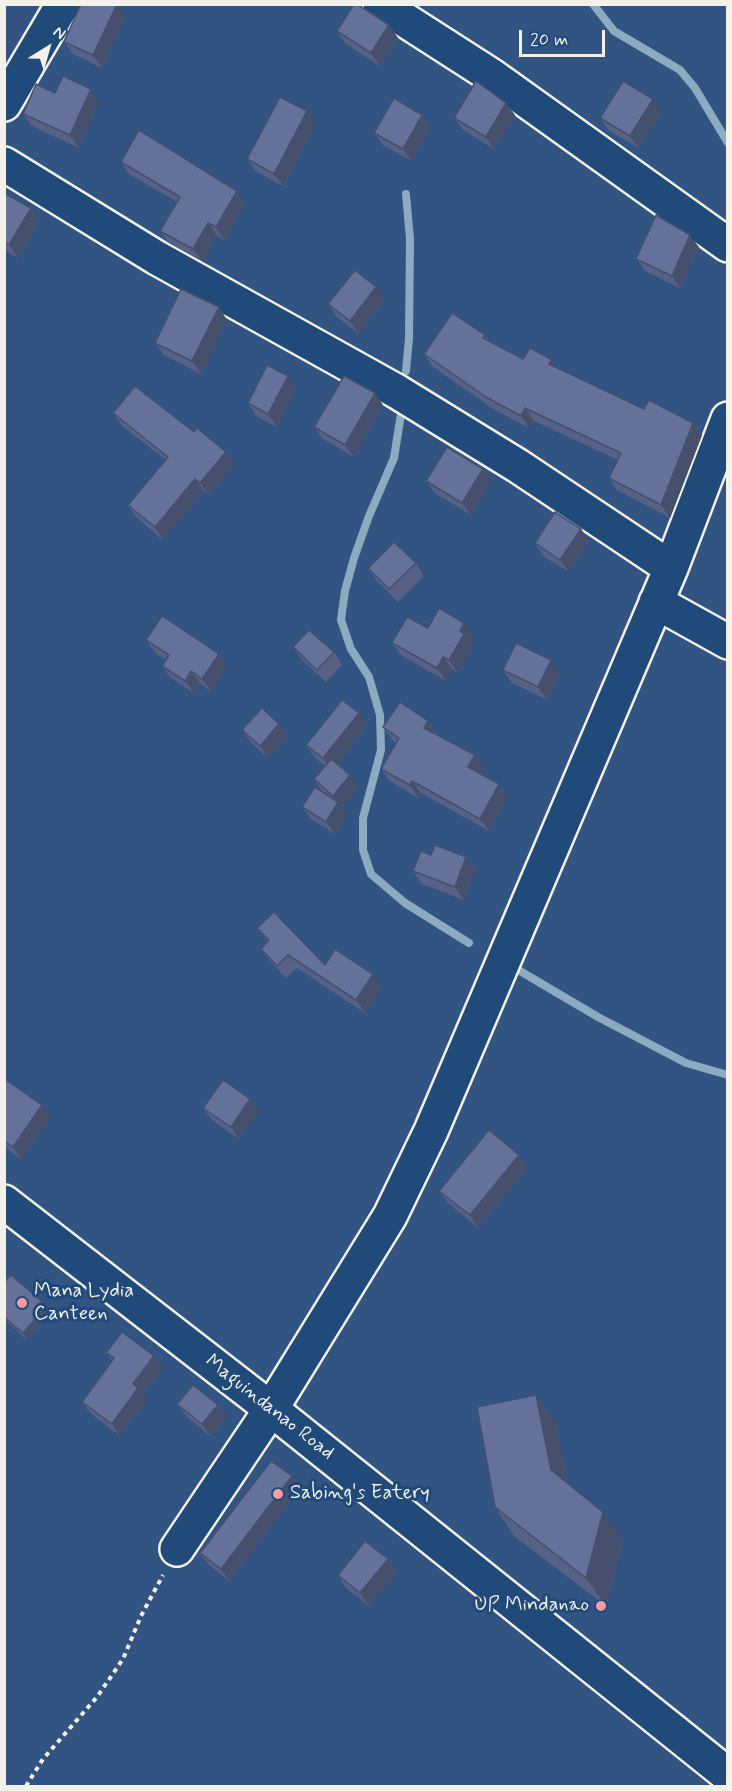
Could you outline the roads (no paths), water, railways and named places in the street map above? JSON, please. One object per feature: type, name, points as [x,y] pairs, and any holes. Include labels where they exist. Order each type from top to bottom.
[{"type":"street","points":[[4,104],[63,4]]},
{"type":"street","points":[[380,4],[492,76],[728,244]]},
{"type":"street","points":[[4,164],[157,258],[406,397],[518,466],[671,568]]},
{"type":"street","points":[[177,1549],[271,1409],[390,1216],[431,1131],[671,568],[728,419]]},
{"type":"street","points":[[656,602],[728,642]]},
{"type":"street","name":"Maguindanao Road","points":[[4,1202],[271,1409],[728,1775]]},
{"type":"waterway","points":[[593,4],[614,31],[680,70],[695,88],[728,143]]},
{"type":"waterway","points":[[406,194],[410,239],[409,338],[406,371]]},
{"type":"waterway","points":[[401,414],[394,458],[354,558],[345,591],[341,620],[351,649],[369,677],[380,715],[381,750],[363,818],[363,850],[371,874],[405,903],[469,943]]},
{"type":"waterway","points":[[520,971],[598,1017],[686,1063],[728,1075]]},
{"type":"place","name":"Mana Lydia Canteen","points":[[22,1303]]},
{"type":"place","name":"Sabing's Eatery","points":[[278,1494]]},
{"type":"place","name":"UP Mindanao","points":[[601,1606]]}]
